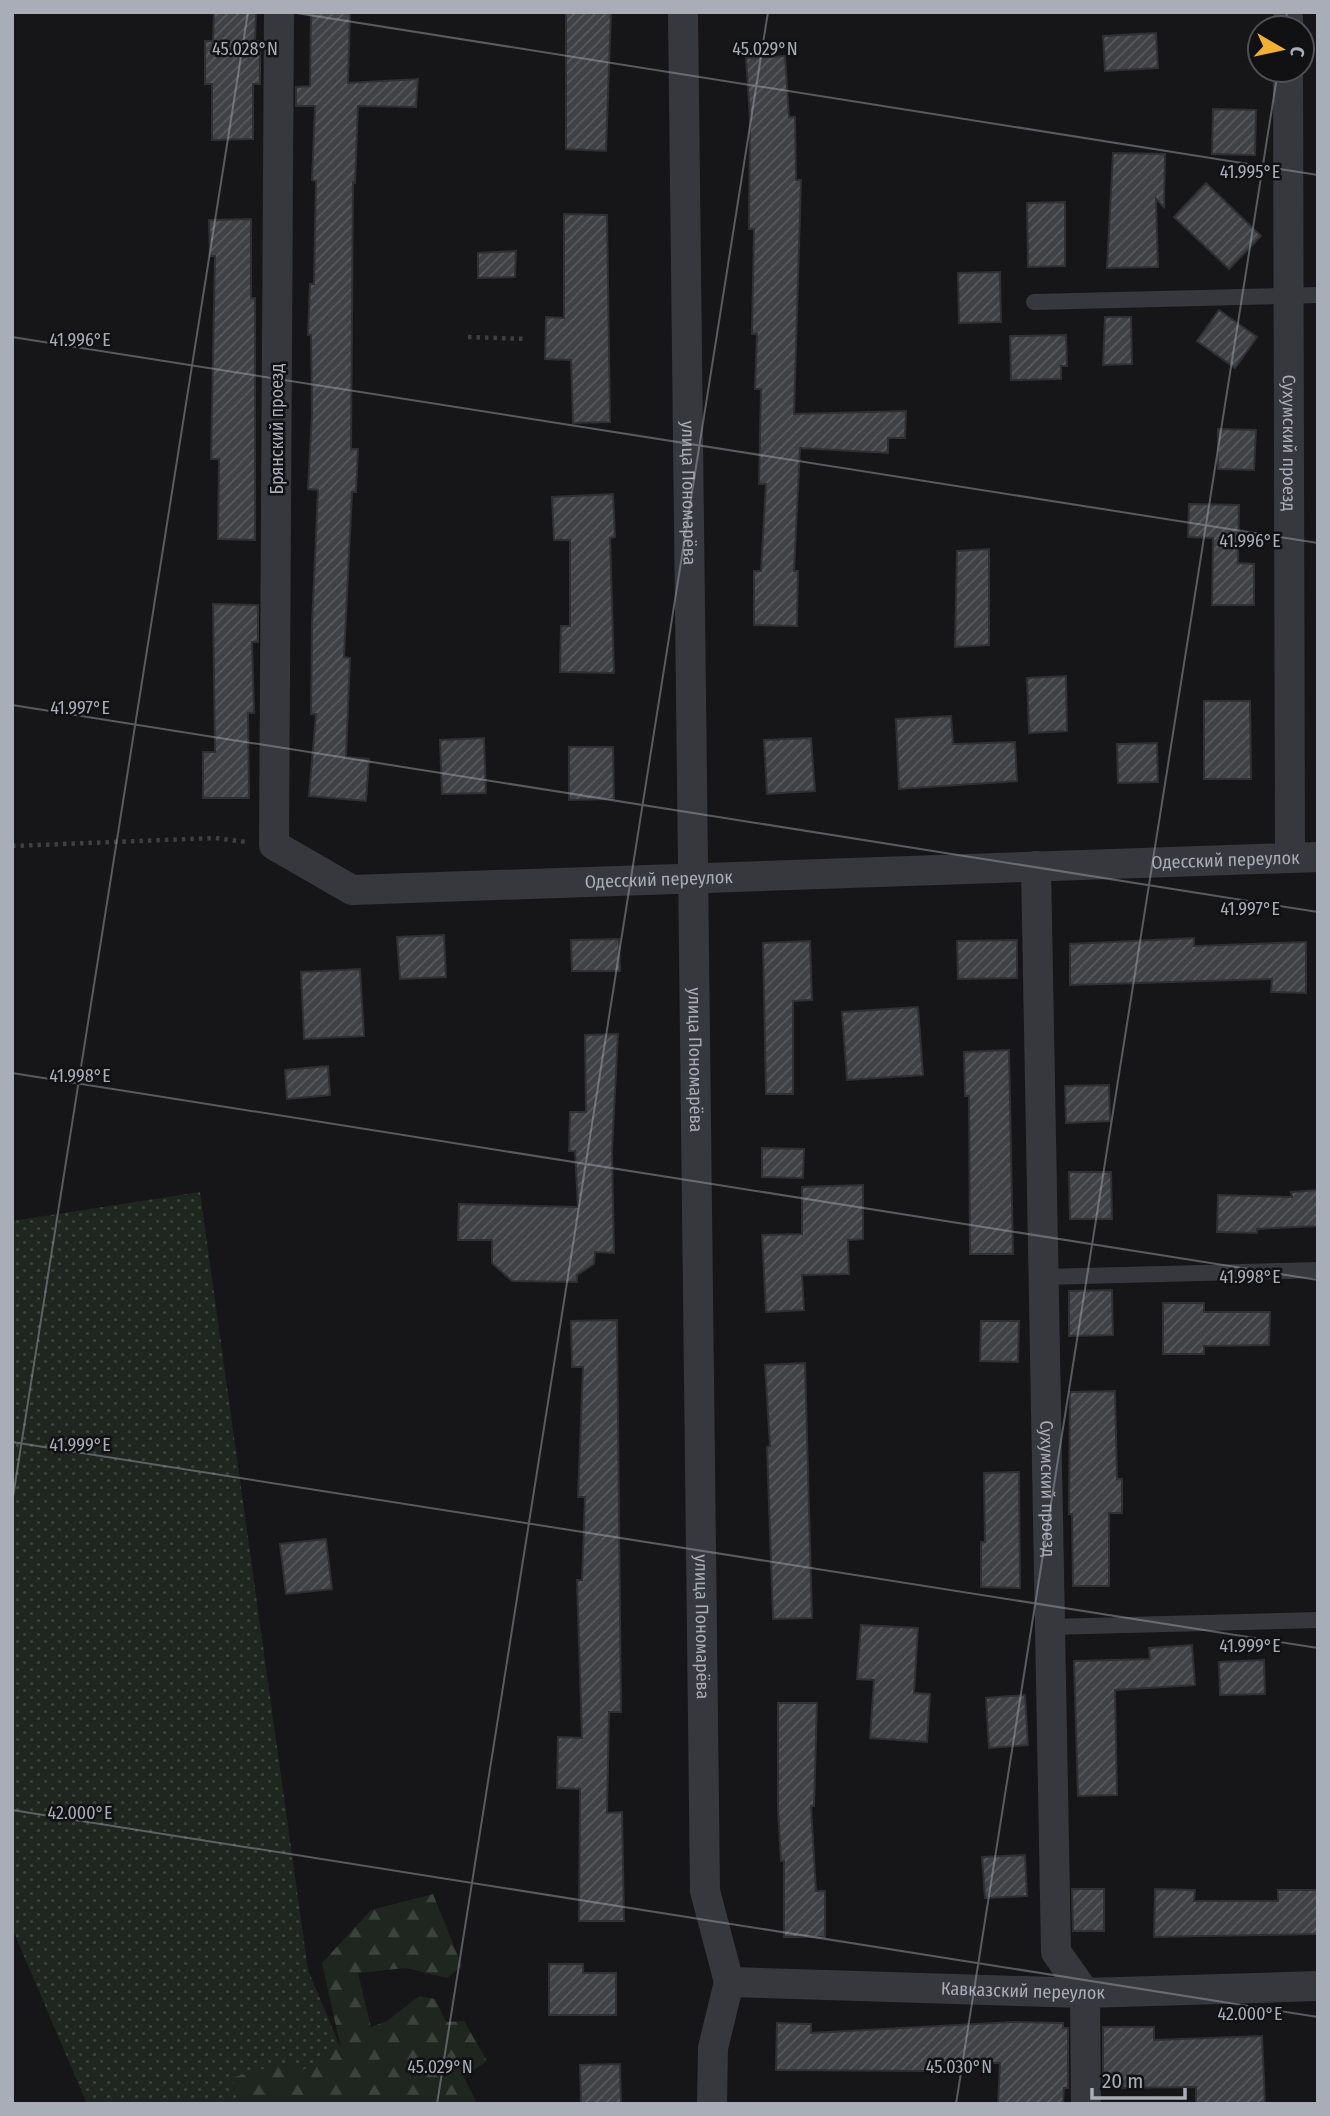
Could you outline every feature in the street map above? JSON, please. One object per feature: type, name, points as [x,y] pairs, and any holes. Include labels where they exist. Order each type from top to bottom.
[{"type":"street","name":"Брянский проезд","points":[[274,845],[279,12]]},
{"type":"street","name":"улица Пономарёва","points":[[683,12],[705,1891],[729,1982],[713,2048],[712,2104]]},
{"type":"street","name":"Сухумский проезд","points":[[1290,84],[1303,296],[1304,857]]},
{"type":"street","name":"Одесский переулок","points":[[274,845],[352,890],[1304,857]]},
{"type":"street","name":"Сухумский проезд","points":[[1036,866],[1056,1952],[1085,1993]]},
{"type":"street","name":"Кавказский переулок","points":[[729,1982],[1085,1993],[1318,1986]]},
{"type":"street","points":[[1085,1993],[1086,2104]]},
{"type":"lane","points":[[1034,302],[1303,296]]},
{"type":"lane","points":[[1042,1277],[1318,1270]]},
{"type":"lane","points":[[1049,1627],[1318,1620]]},
{"type":"path","points":[[468,337],[527,339]]},
{"type":"path","points":[[12,846],[215,838],[274,845]]},
{"type":"green space","points":[[200,1192],[308,1970],[364,2104],[87,2104],[12,1928],[12,1221]]},
{"type":"green space","points":[[433,1894],[462,1966],[447,1978],[406,1968],[358,1973],[371,2027],[387,2021],[419,1996],[435,1999],[446,2022],[464,2021],[487,2061],[464,2077],[477,2104],[240,2104],[232,2078],[287,2062],[299,2073],[340,2044],[322,1963],[371,1910]]},
{"type":"building","points":[[214,12],[256,12],[255,41],[260,41],[260,84],[253,84],[253,139],[212,140],[212,84],[205,84],[205,41],[213,41]]},
{"type":"building","points":[[311,12],[350,12],[348,83],[418,79],[416,107],[358,106],[355,183],[353,182],[351,449],[358,449],[356,492],[352,492],[344,657],[350,658],[346,757],[369,759],[366,801],[309,796],[316,714],[311,714],[318,490],[308,489],[312,413],[311,335],[308,335],[310,284],[314,284],[316,181],[312,180],[315,106],[296,106],[296,87],[310,86]]},
{"type":"building","points":[[566,12],[611,12],[606,151],[566,149]]},
{"type":"building","points":[[1156,33],[1158,68],[1105,71],[1103,36]]},
{"type":"building","points":[[785,56],[789,117],[795,117],[796,180],[801,180],[794,414],[906,411],[905,438],[888,438],[888,453],[800,448],[794,571],[798,571],[797,626],[754,625],[754,571],[761,571],[766,484],[759,484],[761,389],[755,389],[757,334],[752,334],[754,229],[749,229],[750,118],[746,58]]},
{"type":"building","points":[[1213,109],[1256,110],[1255,155],[1212,154]]},
{"type":"building","points":[[1113,153],[1165,154],[1164,207],[1156,199],[1158,267],[1107,268]]},
{"type":"building","points":[[1206,183],[1261,236],[1229,269],[1174,217]]},
{"type":"building","points":[[1065,202],[1065,266],[1028,267],[1027,203]]},
{"type":"building","points":[[564,214],[607,215],[610,422],[573,423],[571,360],[545,359],[546,317],[564,318]]},
{"type":"building","points":[[251,219],[251,298],[255,298],[255,540],[218,539],[219,459],[211,459],[215,256],[210,256],[209,220]]},
{"type":"building","points":[[516,251],[515,277],[478,278],[478,253]]},
{"type":"building","points":[[1000,272],[1001,322],[959,323],[958,273]]},
{"type":"building","points":[[1219,310],[1257,337],[1235,368],[1197,341]]},
{"type":"building","points":[[1105,317],[1131,317],[1132,364],[1103,365]]},
{"type":"building","points":[[1066,335],[1067,366],[1061,366],[1061,379],[1011,380],[1010,336]]},
{"type":"building","points":[[1218,429],[1256,430],[1254,470],[1218,469]]},
{"type":"building","points":[[613,494],[615,537],[610,538],[614,673],[560,672],[561,626],[570,626],[570,540],[554,540],[552,497]]},
{"type":"building","points":[[1189,504],[1239,505],[1238,563],[1254,564],[1254,605],[1212,605],[1213,538],[1188,537]]},
{"type":"building","points":[[989,549],[989,645],[955,647],[957,551]]},
{"type":"building","points":[[213,604],[258,605],[258,642],[252,642],[254,713],[248,713],[249,798],[203,798],[203,752],[215,752]]},
{"type":"building","points":[[1066,676],[1067,731],[1029,733],[1027,678]]},
{"type":"building","points":[[1204,701],[1250,701],[1251,779],[1204,779]]},
{"type":"building","points":[[951,716],[953,744],[1015,742],[1017,781],[899,789],[896,719]]},
{"type":"building","points":[[484,738],[486,793],[442,794],[440,740]]},
{"type":"building","points":[[811,738],[815,791],[767,794],[764,740]]},
{"type":"building","points":[[1157,743],[1158,782],[1118,783],[1117,744]]},
{"type":"building","points":[[569,747],[613,747],[614,799],[569,800]]},
{"type":"building","points":[[444,935],[446,977],[400,979],[397,937]]},
{"type":"building","points":[[1194,938],[1194,946],[1306,942],[1306,993],[1271,992],[1272,979],[1070,985],[1070,944]]},
{"type":"building","points":[[619,939],[620,971],[572,971],[571,940]]},
{"type":"building","points":[[1017,940],[1017,978],[958,979],[957,941]]},
{"type":"building","points":[[810,941],[812,1000],[793,1001],[793,1094],[766,1094],[763,943]]},
{"type":"building","points":[[360,969],[364,1036],[304,1039],[301,972]]},
{"type":"building","points":[[918,1007],[923,1075],[847,1080],[842,1012]]},
{"type":"building","points":[[618,1034],[612,1151],[614,1253],[595,1252],[594,1264],[577,1275],[577,1282],[512,1281],[492,1263],[492,1240],[458,1240],[459,1204],[578,1207],[575,1151],[569,1151],[570,1112],[586,1112],[585,1035]]},
{"type":"building","points":[[1009,1050],[1013,1254],[970,1254],[969,1096],[965,1096],[964,1052]]},
{"type":"building","points":[[328,1066],[330,1095],[287,1099],[285,1070]]},
{"type":"building","points":[[1109,1085],[1110,1121],[1066,1123],[1065,1086]]},
{"type":"building","points":[[762,1148],[804,1149],[803,1178],[762,1177]]},
{"type":"building","points":[[1069,1172],[1111,1172],[1112,1219],[1070,1219]]},
{"type":"building","points":[[863,1185],[863,1239],[848,1240],[849,1274],[802,1275],[804,1310],[766,1312],[762,1235],[802,1234],[802,1187]]},
{"type":"building","points":[[1318,1190],[1318,1226],[1257,1229],[1257,1233],[1217,1232],[1218,1195],[1292,1197],[1291,1192]]},
{"type":"building","points":[[1112,1290],[1113,1335],[1069,1336],[1069,1291]]},
{"type":"building","points":[[1163,1303],[1204,1303],[1204,1312],[1270,1312],[1269,1345],[1204,1346],[1204,1354],[1163,1354]]},
{"type":"building","points":[[617,1320],[621,1712],[609,1712],[607,1813],[622,1812],[624,1921],[579,1921],[580,1789],[557,1788],[558,1737],[582,1738],[577,1580],[582,1580],[585,1497],[578,1497],[583,1367],[572,1367],[571,1321]]},
{"type":"building","points":[[981,1321],[1019,1321],[1018,1362],[980,1361]]},
{"type":"building","points":[[805,1363],[812,1618],[773,1619],[767,1447],[770,1446],[765,1365]]},
{"type":"building","points":[[1115,1391],[1117,1479],[1122,1479],[1122,1513],[1109,1513],[1109,1586],[1073,1586],[1072,1514],[1069,1514],[1070,1392]]},
{"type":"building","points":[[1019,1472],[1020,1588],[981,1587],[981,1542],[985,1542],[984,1473]]},
{"type":"building","points":[[326,1539],[332,1589],[286,1594],[280,1544]]},
{"type":"building","points":[[861,1625],[918,1628],[914,1693],[930,1694],[927,1742],[870,1738],[874,1680],[857,1679]]},
{"type":"building","points":[[1192,1645],[1195,1685],[1115,1690],[1117,1795],[1078,1796],[1074,1661],[1150,1659],[1149,1648]]},
{"type":"building","points":[[1264,1660],[1265,1694],[1220,1695],[1219,1662]]},
{"type":"building","points":[[1025,1695],[1028,1745],[989,1748],[986,1698]]},
{"type":"building","points":[[778,1703],[817,1703],[814,1806],[811,1806],[816,1891],[825,1891],[825,1937],[784,1937],[784,1861],[781,1861],[778,1809]]},
{"type":"building","points":[[1025,1855],[1027,1896],[985,1898],[982,1857]]},
{"type":"building","points":[[1072,1889],[1104,1889],[1104,1931],[1073,1931]]},
{"type":"building","points":[[1155,1889],[1195,1890],[1194,1901],[1278,1901],[1278,1890],[1318,1890],[1318,1934],[1154,1937]]},
{"type":"building","points":[[549,1964],[583,1964],[583,1973],[616,1973],[616,2015],[549,2015]]},
{"type":"building","points":[[1012,2022],[1063,2023],[1063,2028],[1068,2028],[1068,2088],[1064,2088],[1063,2104],[998,2104],[1000,2063],[929,2062],[930,2071],[776,2070],[777,2023],[811,2024],[811,2033]]},
{"type":"building","points":[[1103,2027],[1154,2027],[1154,2040],[1262,2036],[1265,2103],[1196,2104],[1196,2087],[1103,2088]]},
{"type":"building","points":[[620,2064],[621,2104],[581,2104],[580,2065]]}]
